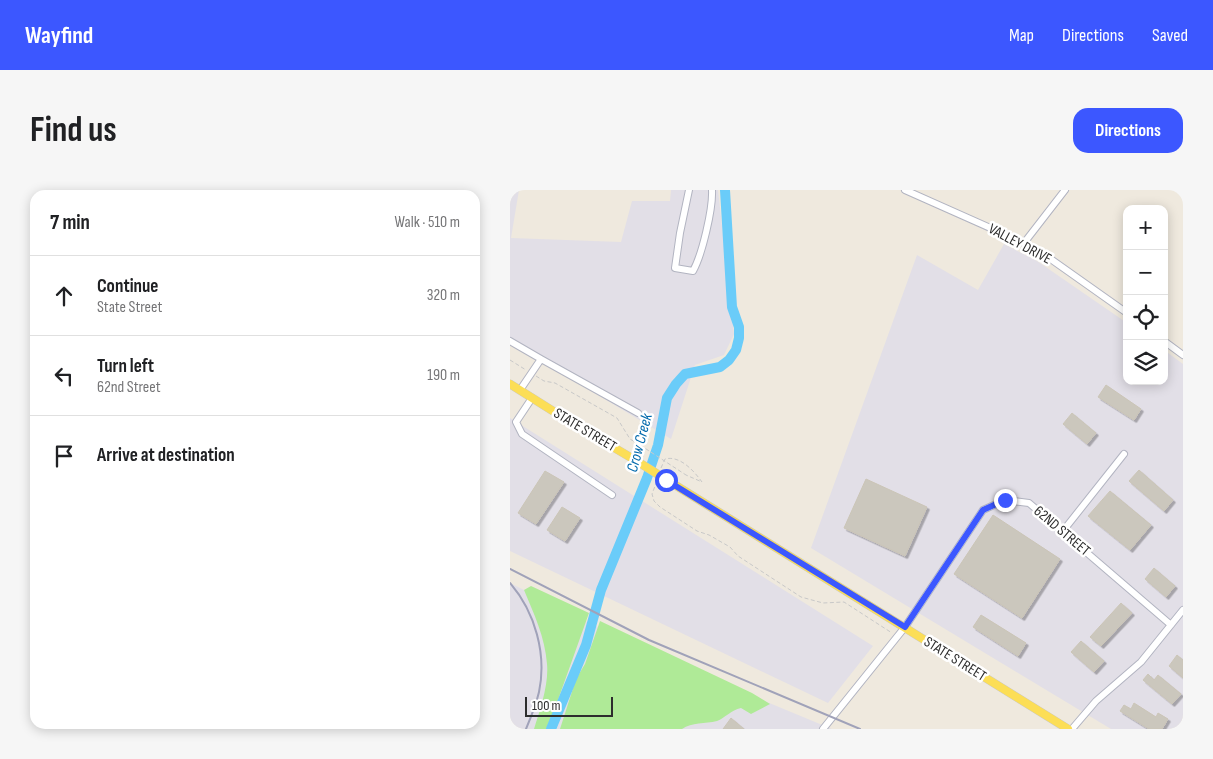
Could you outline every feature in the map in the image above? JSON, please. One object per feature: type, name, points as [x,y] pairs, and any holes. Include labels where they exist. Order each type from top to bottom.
[{"type":"main road","name":"STATE STREET","points":[[510,384],[636,460],[1068,729]]},
{"type":"street","points":[[689,190],[675,268],[693,271],[699,260],[712,190]]},
{"type":"street","name":"VALLEY DRIVE","points":[[905,190],[1024,242],[1123,310]]},
{"type":"street","points":[[1024,242],[1065,190]]},
{"type":"street","points":[[510,341],[638,413]]},
{"type":"street","points":[[1168,344],[1183,354]]},
{"type":"street","points":[[520,390],[540,359]]},
{"type":"street","points":[[532,398],[513,420],[522,434],[612,495]]},
{"type":"street","points":[[1063,531],[1124,454]]},
{"type":"street","name":"62ND STREET","points":[[823,729],[898,637],[983,510],[1005,500],[1029,503],[1171,625]]},
{"type":"street","points":[[1072,729],[1096,701],[1141,662],[1183,610]]},
{"type":"path","points":[[510,360],[531,374],[544,381],[555,383],[617,418],[630,440],[640,445],[686,475],[702,482],[694,471],[676,460],[665,459],[662,468]]},
{"type":"path","points":[[658,476],[652,494],[654,501],[660,507],[697,531],[709,534],[730,547],[738,556],[801,597],[823,603],[844,602],[898,637]]},
{"type":"shaded area","points":[[510,190],[519,190],[511,238],[621,242],[632,201],[670,201],[671,190],[718,190],[734,334],[724,355],[695,365],[671,439],[510,342]]},
{"type":"shaded area","points":[[1004,244],[1037,261],[1123,320],[1123,385],[1168,385],[1168,353],[1183,364],[1183,729],[1111,729],[811,548],[917,255],[978,290]]},
{"type":"shaded area","points":[[510,418],[873,646],[828,703],[510,551]]},
{"type":"shaded area","points":[[510,583],[610,633],[591,729],[510,729]]},
{"type":"shaded area","points":[[738,690],[832,729],[635,729]]},
{"type":"green space","points":[[531,586],[589,613],[546,729],[534,729],[544,697],[547,672],[546,654],[541,635],[524,590]]},
{"type":"green space","points":[[600,621],[752,693],[770,704],[751,714],[741,708],[734,710],[717,721],[694,724],[682,729],[560,729],[576,679],[585,664]]},
{"type":"building","points":[[1106,385],[1141,409],[1134,420],[1098,397]]},
{"type":"building","points":[[1072,413],[1096,433],[1087,444],[1063,424]]},
{"type":"building","points":[[1139,470],[1173,500],[1164,511],[1129,481]]},
{"type":"building","points":[[545,471],[564,482],[536,524],[518,513]]},
{"type":"building","points":[[866,479],[927,507],[905,556],[844,528]]},
{"type":"building","points":[[1110,491],[1151,525],[1130,550],[1088,516]]},
{"type":"building","points":[[562,507],[580,518],[565,541],[547,530]]},
{"type":"building","points":[[993,515],[1060,559],[1022,618],[954,574]]},
{"type":"building","points":[[1154,568],[1175,586],[1166,597],[1145,579]]},
{"type":"building","points":[[1121,603],[1132,613],[1101,646],[1090,637]]},
{"type":"building","points":[[981,615],[1026,643],[1018,656],[973,627]]},
{"type":"building","points":[[1081,641],[1104,661],[1094,672],[1071,652]]},
{"type":"building","points":[[1177,655],[1183,660],[1183,678],[1169,666]]},
{"type":"building","points":[[1148,674],[1154,680],[1158,675],[1181,694],[1172,704],[1143,680]]},
{"type":"building","points":[[1134,703],[1156,717],[1158,713],[1168,719],[1162,729],[1149,729],[1120,711],[1124,705],[1131,709]]},
{"type":"building","points":[[731,718],[744,729],[723,729]]},
{"type":"waterway","name":"Crow Creek","points":[[551,729],[586,645],[601,590],[647,478],[658,445],[667,398],[685,374],[720,367],[729,360],[736,350],[739,327],[732,307],[725,190]]},
{"type":"railway","points":[[510,569],[649,640],[860,729]]},
{"type":"railway","points":[[510,583],[526,607],[537,634],[540,648],[541,678],[539,692],[526,729]]},
{"type":"route","points":[[666,480],[905,627],[983,510],[1005,500]]}]
